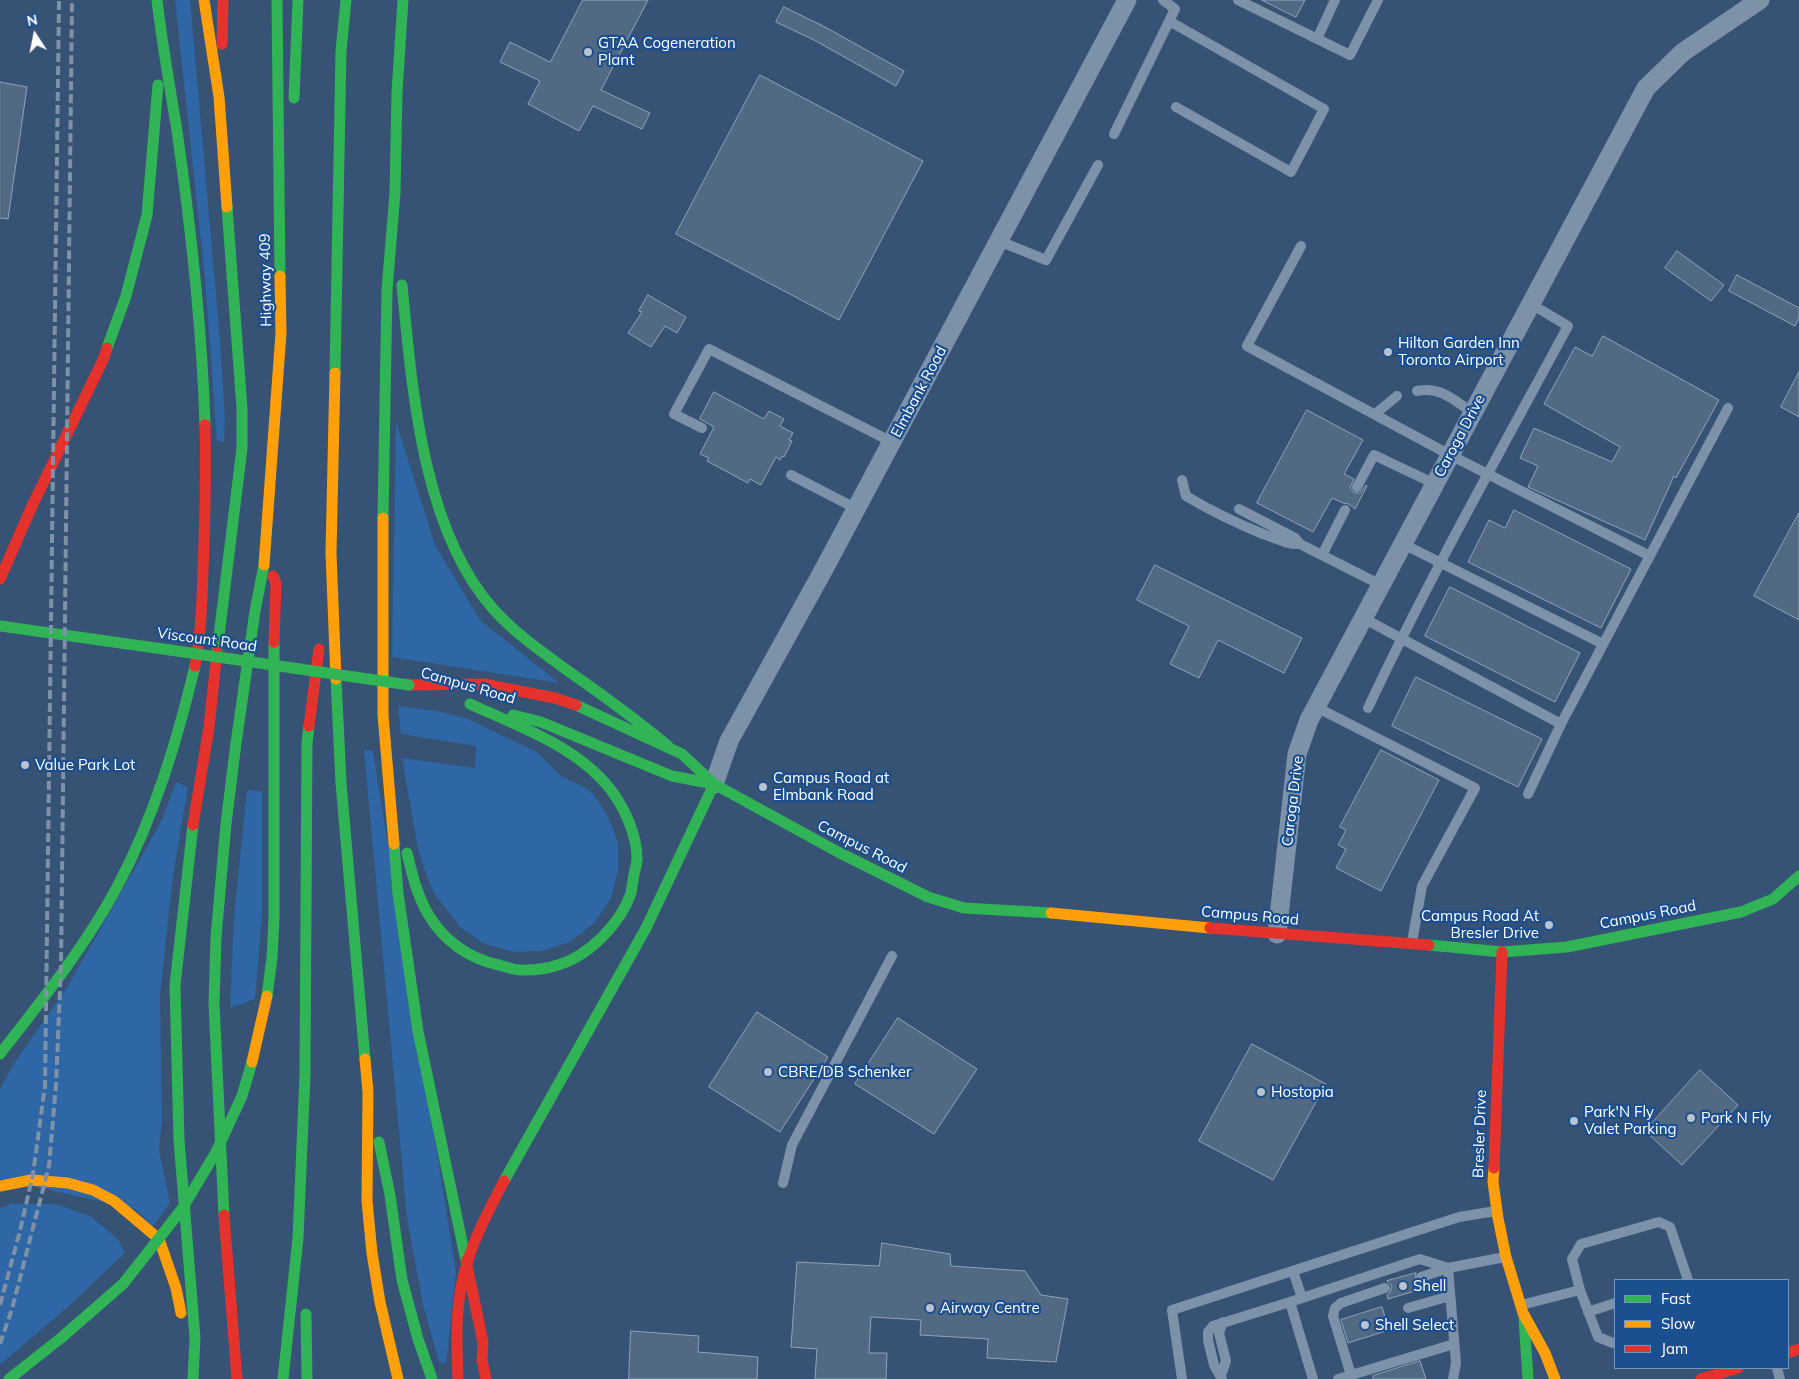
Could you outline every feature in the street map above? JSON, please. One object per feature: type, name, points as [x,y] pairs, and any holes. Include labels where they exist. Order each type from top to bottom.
[{"type":"main road","points":[[0,1054],[64,970],[114,892],[131,860],[168,764],[197,655],[205,541],[204,392],[186,202],[157,0]]},
{"type":"main road","points":[[192,1379],[195,1338],[194,1309],[179,1140],[175,985],[189,853],[209,727],[242,448],[240,360],[219,97],[204,0]]},
{"type":"main road","points":[[219,97],[223,0]]},
{"type":"main road","name":"Highway 409","points":[[237,1379],[221,1180],[214,1004],[216,937],[226,824],[255,611],[265,558],[282,333],[276,0]]},
{"type":"main road","points":[[294,107],[298,0]]},
{"type":"main road","points":[[346,0],[341,51],[331,553],[341,783],[368,1092],[367,1201],[372,1253],[380,1302],[398,1379]]},
{"type":"main road","points":[[403,0],[397,92],[395,193],[387,290],[382,569],[383,714],[398,894],[418,1031],[483,1342],[482,1360],[486,1379]]},
{"type":"main road","points":[[334,17],[341,51]]},
{"type":"main road","points":[[0,579],[32,506],[104,360],[126,296],[147,216],[162,41]]},
{"type":"main road","points":[[266,139],[279,175]]},
{"type":"main road","points":[[279,175],[287,162],[290,144]]},
{"type":"main road","points":[[395,193],[408,348],[418,416],[428,465],[454,547],[480,592],[495,610],[529,641],[647,727],[668,746]]},
{"type":"main road","points":[[322,619],[331,553]]},
{"type":"main road","points":[[9,1379],[61,1338],[123,1284],[182,1209],[216,1152],[242,1096],[251,1067],[266,996],[271,964],[274,920],[273,692],[276,583],[265,558]]},
{"type":"main road","name":"Viscount Road","points":[[0,626],[409,685]]},
{"type":"main road","points":[[283,1379],[298,1238],[304,1075],[307,743],[320,638]]},
{"type":"main road","name":"Campus Road","points":[[409,685],[484,684],[555,698],[586,708],[682,754],[714,784],[813,838],[920,893],[964,908],[1077,915],[1277,934],[1412,943],[1502,952],[1567,947],[1741,912],[1774,899],[1799,876]]},
{"type":"main road","name":"Campus Road","points":[[409,685],[444,696]]},
{"type":"main road","name":"Campus Road","points":[[391,800],[415,884],[427,913],[445,935],[468,954],[495,966],[510,970],[545,970],[574,960],[597,944],[611,930],[628,901],[636,874],[636,847],[632,829],[620,802],[611,789],[570,753],[466,703],[540,722],[672,776],[714,784]]},
{"type":"main road","points":[[458,1379],[458,1324],[463,1279],[490,1207],[646,928],[714,784]]},
{"type":"main road","name":"Bresler Drive","points":[[1502,952],[1493,1182],[1506,1257],[1522,1309],[1545,1352],[1555,1379]]},
{"type":"main road","points":[[368,1092],[390,1195],[402,1280],[418,1339],[432,1379]]},
{"type":"main road","points":[[0,1186],[37,1180],[80,1186],[114,1201],[159,1239],[176,1288],[192,1379]]},
{"type":"main road","points":[[298,1238],[304,1286]]},
{"type":"main road","points":[[306,1305],[307,1379]]},
{"type":"main road","name":"Bresler Drive","points":[[1522,1309],[1528,1379]]},
{"type":"main road","points":[[483,1342],[494,1358]]},
{"type":"main road","points":[[1702,1375],[1733,1369]]},
{"type":"street","name":"Elmbank Road","points":[[714,784],[729,741],[824,569],[1127,0]]},
{"type":"street","name":"Caroga Drive","points":[[1277,934],[1297,754],[1309,720],[1646,88],[1684,52],[1760,0]]},
{"type":"lane","points":[[1114,134],[1175,9],[1163,0]]},
{"type":"lane","points":[[1238,0],[1350,55],[1378,0]]},
{"type":"lane","points":[[1317,39],[1335,0]]},
{"type":"lane","points":[[1169,21],[1324,109],[1291,172],[1176,107]]},
{"type":"lane","points":[[999,241],[1046,260],[1098,165]]},
{"type":"lane","points":[[1301,246],[1247,346],[1450,455],[1650,556]]},
{"type":"lane","points":[[1368,708],[1440,562],[1568,326],[1531,304]]},
{"type":"lane","points":[[702,428],[674,414],[709,349],[892,442]]},
{"type":"lane","points":[[1417,391],[1428,388],[1444,393],[1472,413]]},
{"type":"lane","points":[[1374,414],[1396,396]]},
{"type":"lane","points":[[1528,794],[1561,724],[1728,408]]},
{"type":"lane","points":[[1356,487],[1374,455],[1435,484]]},
{"type":"lane","points":[[791,475],[855,508]]},
{"type":"lane","points":[[1182,480],[1186,496],[1208,509],[1264,528]]},
{"type":"lane","points":[[1239,509],[1264,528],[1292,545],[1300,544],[1381,585]]},
{"type":"lane","points":[[1322,555],[1345,510]]},
{"type":"lane","points":[[1403,544],[1603,644]]},
{"type":"lane","points":[[1363,618],[1561,724]]},
{"type":"lane","points":[[1316,707],[1475,788],[1422,886],[1412,943]]},
{"type":"lane","points":[[783,1183],[792,1144],[892,956]]},
{"type":"lane","points":[[1182,1379],[1172,1310],[1459,1216],[1497,1211]]},
{"type":"lane","points":[[1614,1342],[1598,1336],[1580,1290],[1572,1259],[1581,1244],[1659,1222],[1670,1227],[1688,1279]]},
{"type":"lane","points":[[1421,1276],[1448,1268],[1506,1257]]},
{"type":"lane","points":[[1221,1377],[1214,1365],[1208,1340],[1208,1332],[1213,1326],[1420,1259],[1448,1268]]},
{"type":"lane","points":[[1448,1268],[1456,1363],[1453,1379]]},
{"type":"lane","points":[[1293,1271],[1302,1298]]},
{"type":"lane","points":[[1362,1278],[1367,1294]]},
{"type":"lane","points":[[1351,1375],[1333,1316],[1335,1308],[1341,1303],[1385,1288]]},
{"type":"lane","points":[[1522,1309],[1580,1290]]},
{"type":"lane","points":[[1408,1308],[1450,1296]]},
{"type":"lane","points":[[1290,1302],[1313,1379]]},
{"type":"lane","points":[[1588,1312],[1614,1303]]},
{"type":"lane","points":[[1338,1379],[1369,1373],[1403,1363],[1454,1344]]},
{"type":"shaded area","points":[[175,0],[190,0],[220,340],[225,419],[224,442],[217,440],[205,278]]},
{"type":"shaded area","points":[[396,422],[435,545],[480,620],[559,683],[392,657]]},
{"type":"shaded area","points":[[398,706],[437,711],[468,719],[537,752],[561,776],[586,788],[593,794],[608,816],[618,843],[618,872],[610,900],[593,924],[570,942],[542,951],[513,952],[485,944],[461,928],[435,895],[427,877],[418,849],[402,758],[475,768],[476,746],[401,734]]},
{"type":"shaded area","points":[[364,750],[373,751],[456,1272],[446,1364],[439,1362],[423,1305],[407,1218]]},
{"type":"shaded area","points":[[176,782],[188,787],[173,875],[160,995],[162,1120],[159,1150],[170,1203],[153,1226],[135,1209],[0,1179],[0,1089],[11,1068],[68,986],[162,820]]},
{"type":"shaded area","points":[[247,790],[262,791],[262,916],[255,999],[230,1008],[234,917]]},
{"type":"shaded area","points":[[12,1204],[56,1204],[90,1216],[118,1239],[125,1253],[69,1306],[0,1364],[0,1208]]},
{"type":"building","name":"GTAA Cogeneration Plant","points":[[583,0],[648,0],[601,90],[650,113],[642,129],[593,106],[579,131],[528,104],[540,81],[500,62],[510,42],[550,62]]},
{"type":"building","points":[[1262,0],[1305,0],[1296,17]]},
{"type":"building","points":[[784,7],[825,27],[904,71],[896,86],[814,40],[776,22]]},
{"type":"building","points":[[760,75],[923,161],[839,320],[676,234]]},
{"type":"building","points":[[0,82],[27,87],[8,219],[0,218]]},
{"type":"building","points":[[1677,251],[1724,285],[1711,301],[1665,268]]},
{"type":"building","points":[[1737,275],[1799,308],[1799,318],[1795,326],[1729,291]]},
{"type":"building","points":[[648,295],[686,317],[677,333],[665,326],[651,347],[628,333],[642,312],[639,311]]},
{"type":"building","points":[[1603,336],[1719,400],[1676,478],[1674,476],[1645,540],[1528,487],[1538,466],[1520,458],[1534,428],[1612,462],[1620,447],[1544,404],[1575,347],[1592,356]]},
{"type":"building","points":[[1799,372],[1799,417],[1781,407]]},
{"type":"building","points":[[714,392],[764,419],[769,411],[784,419],[780,426],[793,433],[789,440],[792,441],[784,457],[782,456],[780,460],[776,457],[761,485],[750,479],[748,483],[707,461],[709,458],[700,454],[714,427],[700,419]]},
{"type":"building","points":[[1307,410],[1363,440],[1344,474],[1354,479],[1350,488],[1354,493],[1360,493],[1367,486],[1355,509],[1349,504],[1332,498],[1313,532],[1257,503]]},
{"type":"building","points":[[1514,510],[1631,569],[1601,628],[1468,562],[1489,520],[1505,528]]},
{"type":"building","points":[[1799,513],[1799,620],[1754,596]]},
{"type":"building","points":[[1155,565],[1302,638],[1284,673],[1218,640],[1199,678],[1170,664],[1189,626],[1137,600]]},
{"type":"building","points":[[1450,587],[1580,653],[1555,702],[1425,636]]},
{"type":"building","points":[[1416,677],[1542,739],[1518,787],[1392,726]]},
{"type":"building","points":[[1381,750],[1439,780],[1381,891],[1336,868],[1346,849],[1338,845],[1346,830],[1340,827]]},
{"type":"building","name":"CBRE/DB Schenker","points":[[757,1012],[828,1057],[780,1132],[709,1087]]},
{"type":"building","points":[[898,1018],[977,1069],[934,1134],[855,1084]]},
{"type":"building","points":[[1252,1044],[1326,1084],[1273,1180],[1199,1141]]},
{"type":"building","name":"Park N Fly","points":[[1700,1070],[1738,1105],[1682,1165],[1645,1131]]},
{"type":"building","name":"Airway Centre","points":[[882,1243],[950,1254],[951,1266],[1025,1271],[1041,1295],[1068,1299],[1056,1362],[987,1358],[988,1339],[920,1335],[921,1320],[871,1317],[869,1353],[887,1353],[886,1379],[815,1379],[817,1349],[791,1347],[797,1262],[879,1266]]},
{"type":"building","name":"Shell","points":[[1416,1273],[1415,1280],[1421,1284],[1422,1289],[1388,1299],[1387,1295],[1392,1286],[1387,1281]]},
{"type":"building","name":"Shell Select","points":[[1382,1307],[1389,1330],[1348,1343],[1341,1320]]},
{"type":"building","points":[[631,1331],[699,1336],[698,1352],[758,1357],[757,1379],[629,1379]]},
{"type":"building","points":[[1420,1361],[1426,1379],[1373,1379],[1373,1376]]},
{"type":"railway","points":[[0,1305],[33,1174],[45,1086],[59,0]]},
{"type":"railway","points":[[0,1344],[12,1309],[49,1166],[56,1085],[61,966],[72,0]]},
{"type":"traffic: fast","points":[[157,0],[187,204],[199,314],[205,425]]},
{"type":"traffic: fast","points":[[277,0],[280,276]]},
{"type":"traffic: fast","points":[[294,98],[298,0]]},
{"type":"traffic: fast","points":[[335,373],[341,51],[346,0]]},
{"type":"traffic: fast","points":[[383,518],[387,290],[395,193],[397,92],[403,0]]},
{"type":"traffic: fast","points":[[107,348],[126,296],[147,215],[158,85]]},
{"type":"traffic: fast","points":[[217,652],[242,448],[242,408],[227,207]]},
{"type":"traffic: fast","points":[[402,285],[410,368],[425,457],[436,500],[451,541],[470,578],[495,611],[522,636],[668,746]]},
{"type":"traffic: fast","points":[[224,1215],[214,1004],[216,937],[226,824],[236,743],[255,611],[264,565]]},
{"type":"traffic: fast","points":[[0,626],[170,650]]},
{"type":"traffic: fast","points":[[267,996],[272,958],[274,919],[274,642]]},
{"type":"traffic: fast","points":[[170,650],[409,685]]},
{"type":"traffic: fast","points":[[0,1054],[77,952],[117,887],[142,834],[163,779],[195,666]]},
{"type":"traffic: fast","points":[[336,679],[341,783],[365,1059]]},
{"type":"traffic: fast","points":[[407,853],[421,899],[428,914],[441,932],[467,953],[512,969],[542,969],[570,961],[581,954],[612,927],[620,916],[631,893],[637,863],[635,841],[621,805],[611,790],[581,761],[564,749],[527,729],[470,704]]},
{"type":"traffic: fast","points":[[576,705],[682,754],[714,784],[838,852],[928,897],[964,908],[1051,913]]},
{"type":"traffic: fast","points":[[513,715],[541,722],[672,776],[714,784]]},
{"type":"traffic: fast","points":[[283,1379],[298,1238],[305,1075],[307,743],[309,726]]},
{"type":"traffic: fast","points":[[504,1181],[646,928],[714,784]]},
{"type":"traffic: fast","points":[[193,825],[175,985],[179,1140],[195,1338],[193,1379]]},
{"type":"traffic: fast","points":[[394,844],[398,893],[418,1031],[466,1261]]},
{"type":"traffic: fast","points":[[1429,945],[1502,952],[1567,947],[1741,912],[1773,899],[1799,876]]},
{"type":"traffic: fast","points":[[9,1379],[61,1338],[123,1284],[182,1209],[216,1152],[242,1096],[252,1062]]},
{"type":"traffic: fast","points":[[379,1142],[390,1195],[402,1280],[418,1339],[432,1379]]},
{"type":"traffic: fast","points":[[306,1314],[307,1379]]},
{"type":"traffic: fast","points":[[1524,1319],[1528,1379]]},
{"type":"traffic: slow","points":[[204,0],[219,97],[227,207]]},
{"type":"traffic: slow","points":[[264,565],[281,333],[280,276]]},
{"type":"traffic: slow","points":[[335,373],[331,553],[336,679]]},
{"type":"traffic: slow","points":[[383,518],[383,715],[394,844]]},
{"type":"traffic: slow","points":[[1051,913],[1210,928]]},
{"type":"traffic: slow","points":[[252,1062],[267,996]]},
{"type":"traffic: slow","points":[[365,1059],[368,1092],[367,1201],[372,1253],[380,1302],[398,1379]]},
{"type":"traffic: slow","points":[[1494,1168],[1493,1182],[1506,1257],[1523,1313],[1545,1353],[1555,1379]]},
{"type":"traffic: slow","points":[[0,1186],[31,1180],[68,1183],[93,1190],[114,1201],[159,1239],[176,1288],[181,1313]]},
{"type":"traffic: jam","points":[[222,44],[223,0]]},
{"type":"traffic: jam","points":[[0,579],[32,506],[103,360],[107,348]]},
{"type":"traffic: jam","points":[[195,666],[202,595],[205,425]]},
{"type":"traffic: jam","points":[[273,576],[276,583],[274,642]]},
{"type":"traffic: jam","points":[[309,726],[319,649]]},
{"type":"traffic: jam","points":[[193,825],[209,727],[217,652]]},
{"type":"traffic: jam","points":[[409,685],[484,684],[555,698],[576,705]]},
{"type":"traffic: jam","points":[[1210,928],[1429,945]]},
{"type":"traffic: jam","points":[[1494,1168],[1502,952]]},
{"type":"traffic: jam","points":[[458,1379],[457,1319],[465,1270],[485,1218],[504,1181]]},
{"type":"traffic: jam","points":[[224,1215],[237,1379]]},
{"type":"traffic: jam","points":[[466,1261],[483,1342],[482,1360],[486,1379]]},
{"type":"traffic: jam","points":[[1789,1353],[1799,1349]]},
{"type":"traffic: jam","points":[[1701,1379],[1735,1369]]},
{"type":"place","name":"GTAA Cogeneration Plant","points":[[588,52]]},
{"type":"place","name":"Hilton Garden Inn Toronto Airport","points":[[1388,352]]},
{"type":"place","name":"Value Park Lot","points":[[25,765]]},
{"type":"place","name":"Campus Road at Elmbank Road","points":[[763,787]]},
{"type":"place","name":"Campus Road At Bresler Drive","points":[[1549,925]]},
{"type":"place","name":"CBRE/DB Schenker","points":[[768,1072]]},
{"type":"place","name":"Hostopia","points":[[1261,1092]]},
{"type":"place","name":"Park N Fly","points":[[1691,1118]]},
{"type":"place","name":"Park'N Fly Valet Parking","points":[[1574,1121]]},
{"type":"place","name":"Shell","points":[[1403,1286]]},
{"type":"place","name":"Airway Centre","points":[[930,1308]]},
{"type":"place","name":"Shell Select","points":[[1365,1325]]}]
